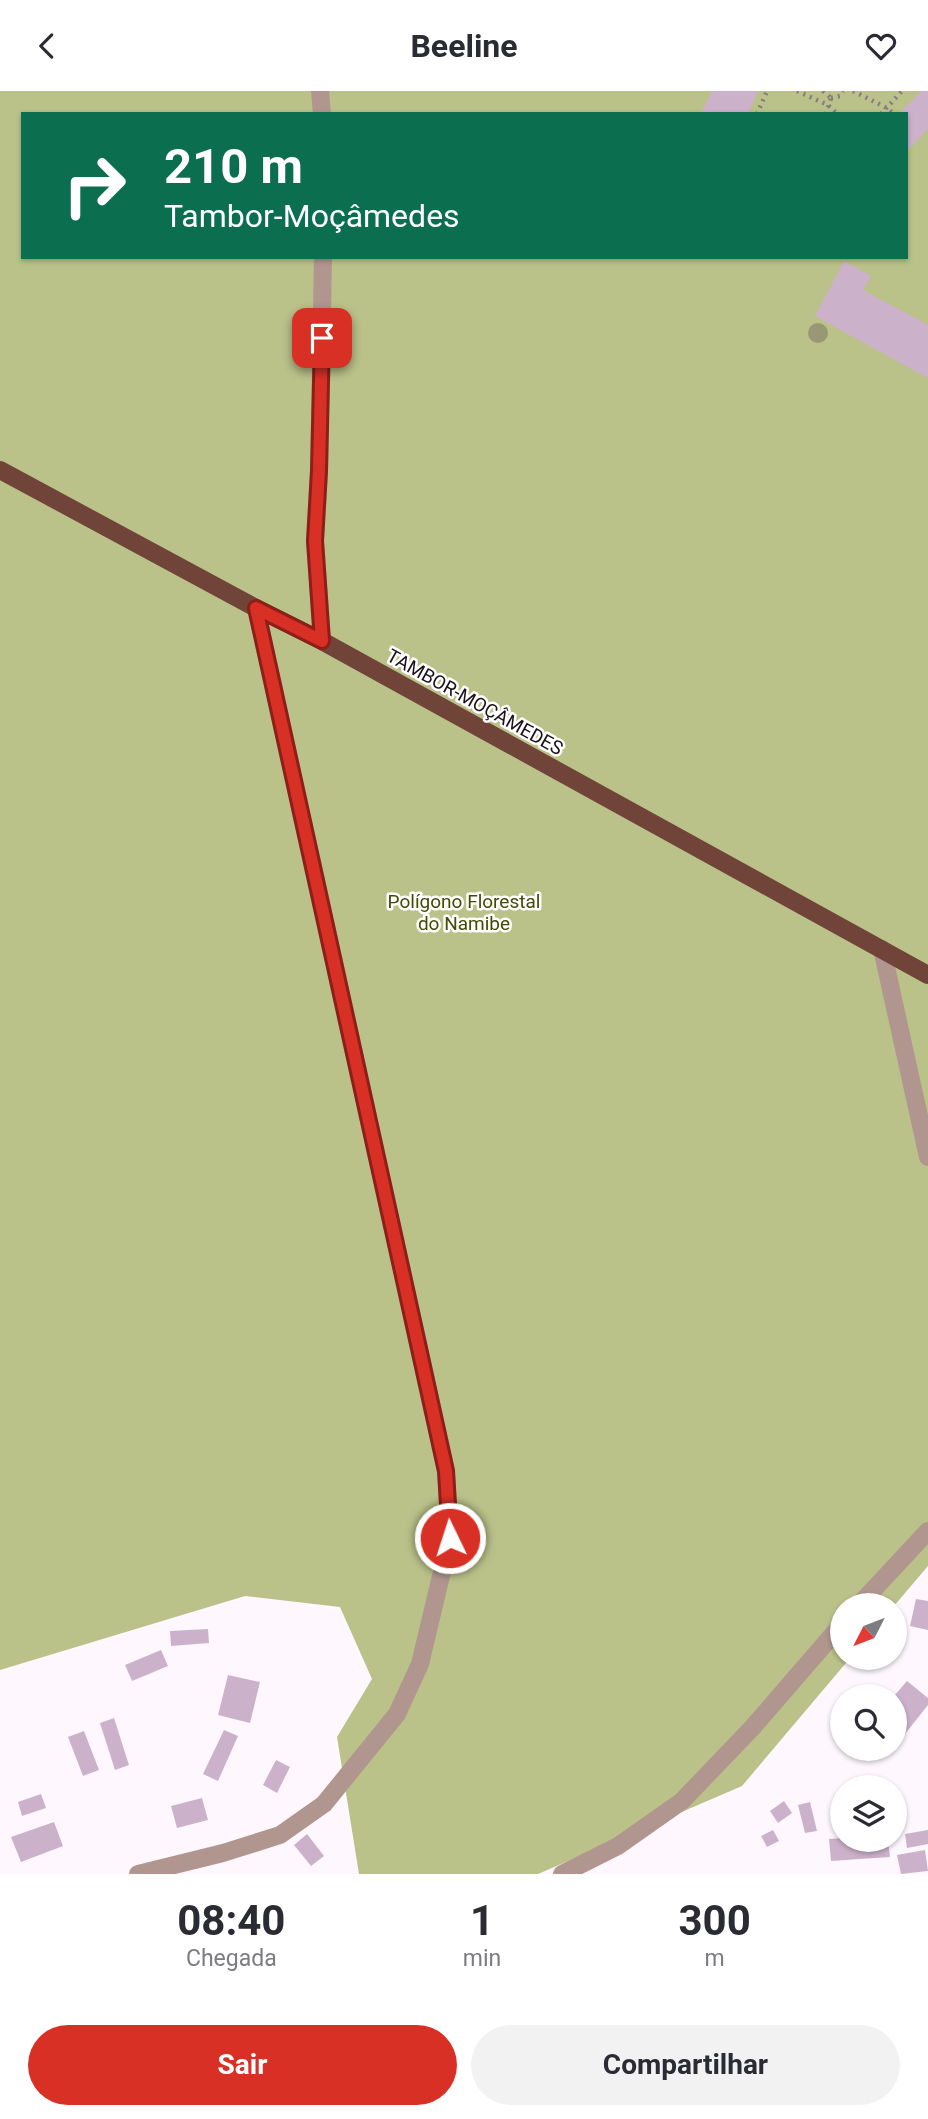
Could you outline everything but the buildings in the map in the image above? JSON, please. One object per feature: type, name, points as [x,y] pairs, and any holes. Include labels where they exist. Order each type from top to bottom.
[{"type":"main road","name":"TAMBOR-MOÇÂMEDES","points":[[0,470],[322,641],[928,975]]},
{"type":"street","points":[[320,91],[322,112]]},
{"type":"street","points":[[322,641],[315,541],[323,259]]},
{"type":"street","points":[[138,1874],[223,1853],[280,1835],[324,1804],[397,1714],[420,1664],[450,1538],[446,1471],[256,608]]},
{"type":"street","points":[[882,949],[928,1157]]},
{"type":"street","points":[[870,1593],[928,1531]]},
{"type":"street","points":[[568,1873],[618,1846],[682,1801],[752,1728],[830,1638]]},
{"type":"path","points":[[758,112],[767,91]]},
{"type":"path","points":[[796,91],[828,104],[835,112]]},
{"type":"path","points":[[823,91],[831,98]]},
{"type":"path","points":[[831,98],[840,96],[843,91]]},
{"type":"path","points":[[853,91],[892,112]]},
{"type":"path","points":[[883,112],[902,91]]},
{"type":"path","points":[[826,112],[831,98]]},
{"type":"green space","name":"Polígono Florestal do Namibe","points":[[0,91],[928,91],[928,1566],[905,1593],[830,1593],[830,1670],[840,1670],[742,1786],[538,1874],[359,1874],[337,1737],[372,1679],[340,1607],[245,1596],[0,1670]]},
{"type":"route","points":[[322,338],[315,541],[322,641],[256,608],[446,1471],[450,1538]]}]
